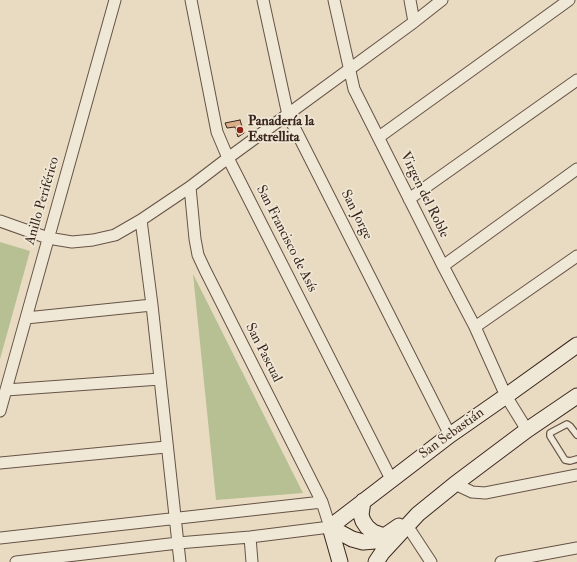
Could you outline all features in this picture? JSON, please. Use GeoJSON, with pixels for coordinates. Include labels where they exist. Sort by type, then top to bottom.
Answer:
{"type":"FeatureCollection","features":[{"type":"Feature","properties":{"kind":"main road","name":"San Sebastián"},"geometry":{"type":"LineString","coordinates":[[330,527],[450,435],[577,345]]}},
{"type":"Feature","properties":{"kind":"main road"},"geometry":{"type":"LineString","coordinates":[[330,527],[352,539],[363,542],[375,541],[418,514],[527,430],[577,396]]}},
{"type":"Feature","properties":{"kind":"main road"},"geometry":{"type":"LineString","coordinates":[[363,501],[362,515],[366,527],[373,532],[384,536]]}},
{"type":"Feature","properties":{"kind":"main road"},"geometry":{"type":"LineString","coordinates":[[376,562],[418,514]]}},
{"type":"Feature","properties":{"kind":"main road"},"geometry":{"type":"LineString","coordinates":[[329,562],[330,527]]}},
{"type":"Feature","properties":{"kind":"main road"},"geometry":{"type":"LineString","coordinates":[[330,527],[340,562]]}},
{"type":"Feature","properties":{"kind":"street","name":"Anillo Periférico"},"geometry":{"type":"LineString","coordinates":[[0,411],[115,0]]}},
{"type":"Feature","properties":{"kind":"street","name":"San Francisco de Asís"},"geometry":{"type":"LineString","coordinates":[[191,0],[217,132],[228,158],[391,479]]}},
{"type":"Feature","properties":{"kind":"street","name":"San Jorge"},"geometry":{"type":"LineString","coordinates":[[263,0],[288,115],[450,435]]}},
{"type":"Feature","properties":{"kind":"street","name":"Virgen del Roble"},"geometry":{"type":"LineString","coordinates":[[334,0],[348,70],[354,89],[475,327],[506,396],[527,430]]}},
{"type":"Feature","properties":{"kind":"street"},"geometry":{"type":"LineString","coordinates":[[410,0],[414,22]]}},
{"type":"Feature","properties":{"kind":"street"},"geometry":{"type":"LineString","coordinates":[[0,221],[48,238],[72,242],[93,240],[115,235],[141,220],[190,187],[442,0]]}},
{"type":"Feature","properties":{"kind":"street"},"geometry":{"type":"LineString","coordinates":[[378,137],[569,0]]}},
{"type":"Feature","properties":{"kind":"street"},"geometry":{"type":"LineString","coordinates":[[409,199],[577,80]]}},
{"type":"Feature","properties":{"kind":"street"},"geometry":{"type":"LineString","coordinates":[[443,266],[577,169]]}},
{"type":"Feature","properties":{"kind":"street","name":"San Pascual"},"geometry":{"type":"LineString","coordinates":[[190,187],[198,255],[322,502],[330,527]]}},
{"type":"Feature","properties":{"kind":"street"},"geometry":{"type":"LineString","coordinates":[[141,220],[152,305],[166,447],[180,562]]}},
{"type":"Feature","properties":{"kind":"street"},"geometry":{"type":"LineString","coordinates":[[475,327],[577,256]]}},
{"type":"Feature","properties":{"kind":"street"},"geometry":{"type":"LineString","coordinates":[[26,318],[152,305]]}},
{"type":"Feature","properties":{"kind":"street"},"geometry":{"type":"LineString","coordinates":[[6,390],[160,379]]}},
{"type":"Feature","properties":{"kind":"street"},"geometry":{"type":"LineString","coordinates":[[0,463],[166,447]]}},
{"type":"Feature","properties":{"kind":"street"},"geometry":{"type":"LineString","coordinates":[[455,484],[472,492],[485,493],[577,475]]}},
{"type":"Feature","properties":{"kind":"street"},"geometry":{"type":"LineString","coordinates":[[0,538],[322,502]]}},
{"type":"Feature","properties":{"kind":"street"},"geometry":{"type":"LineString","coordinates":[[16,562],[330,527]]}},
{"type":"Feature","properties":{"kind":"street"},"geometry":{"type":"LineString","coordinates":[[405,529],[431,562]]}},
{"type":"Feature","properties":{"kind":"street"},"geometry":{"type":"LineString","coordinates":[[250,537],[252,562]]}},
{"type":"Feature","properties":{"kind":"street"},"geometry":{"type":"LineString","coordinates":[[505,562],[577,548]]}},
{"type":"Feature","properties":{"kind":"lane"},"geometry":{"type":"LineString","coordinates":[[577,435],[567,424],[550,433],[550,436],[565,460],[570,461],[577,459]]}},
{"type":"Feature","properties":{"kind":"green space"},"geometry":{"type":"Polygon","coordinates":[[[0,242],[30,251],[0,359],[0,242]]]}},
{"type":"Feature","properties":{"kind":"green space"},"geometry":{"type":"Polygon","coordinates":[[[193,274],[303,493],[216,500],[193,274]]]}},
{"type":"Feature","properties":{"kind":"building","name":"Panadería la Estrellita"},"geometry":{"type":"Polygon","coordinates":[[[240,120],[244,133],[238,137],[235,127],[227,128],[225,123],[240,120]]]}},
{"type":"Feature","properties":{"kind":"place","name":"Panadería la Estrellita"},"geometry":{"type":"Point","coordinates":[240,130]}}]}
